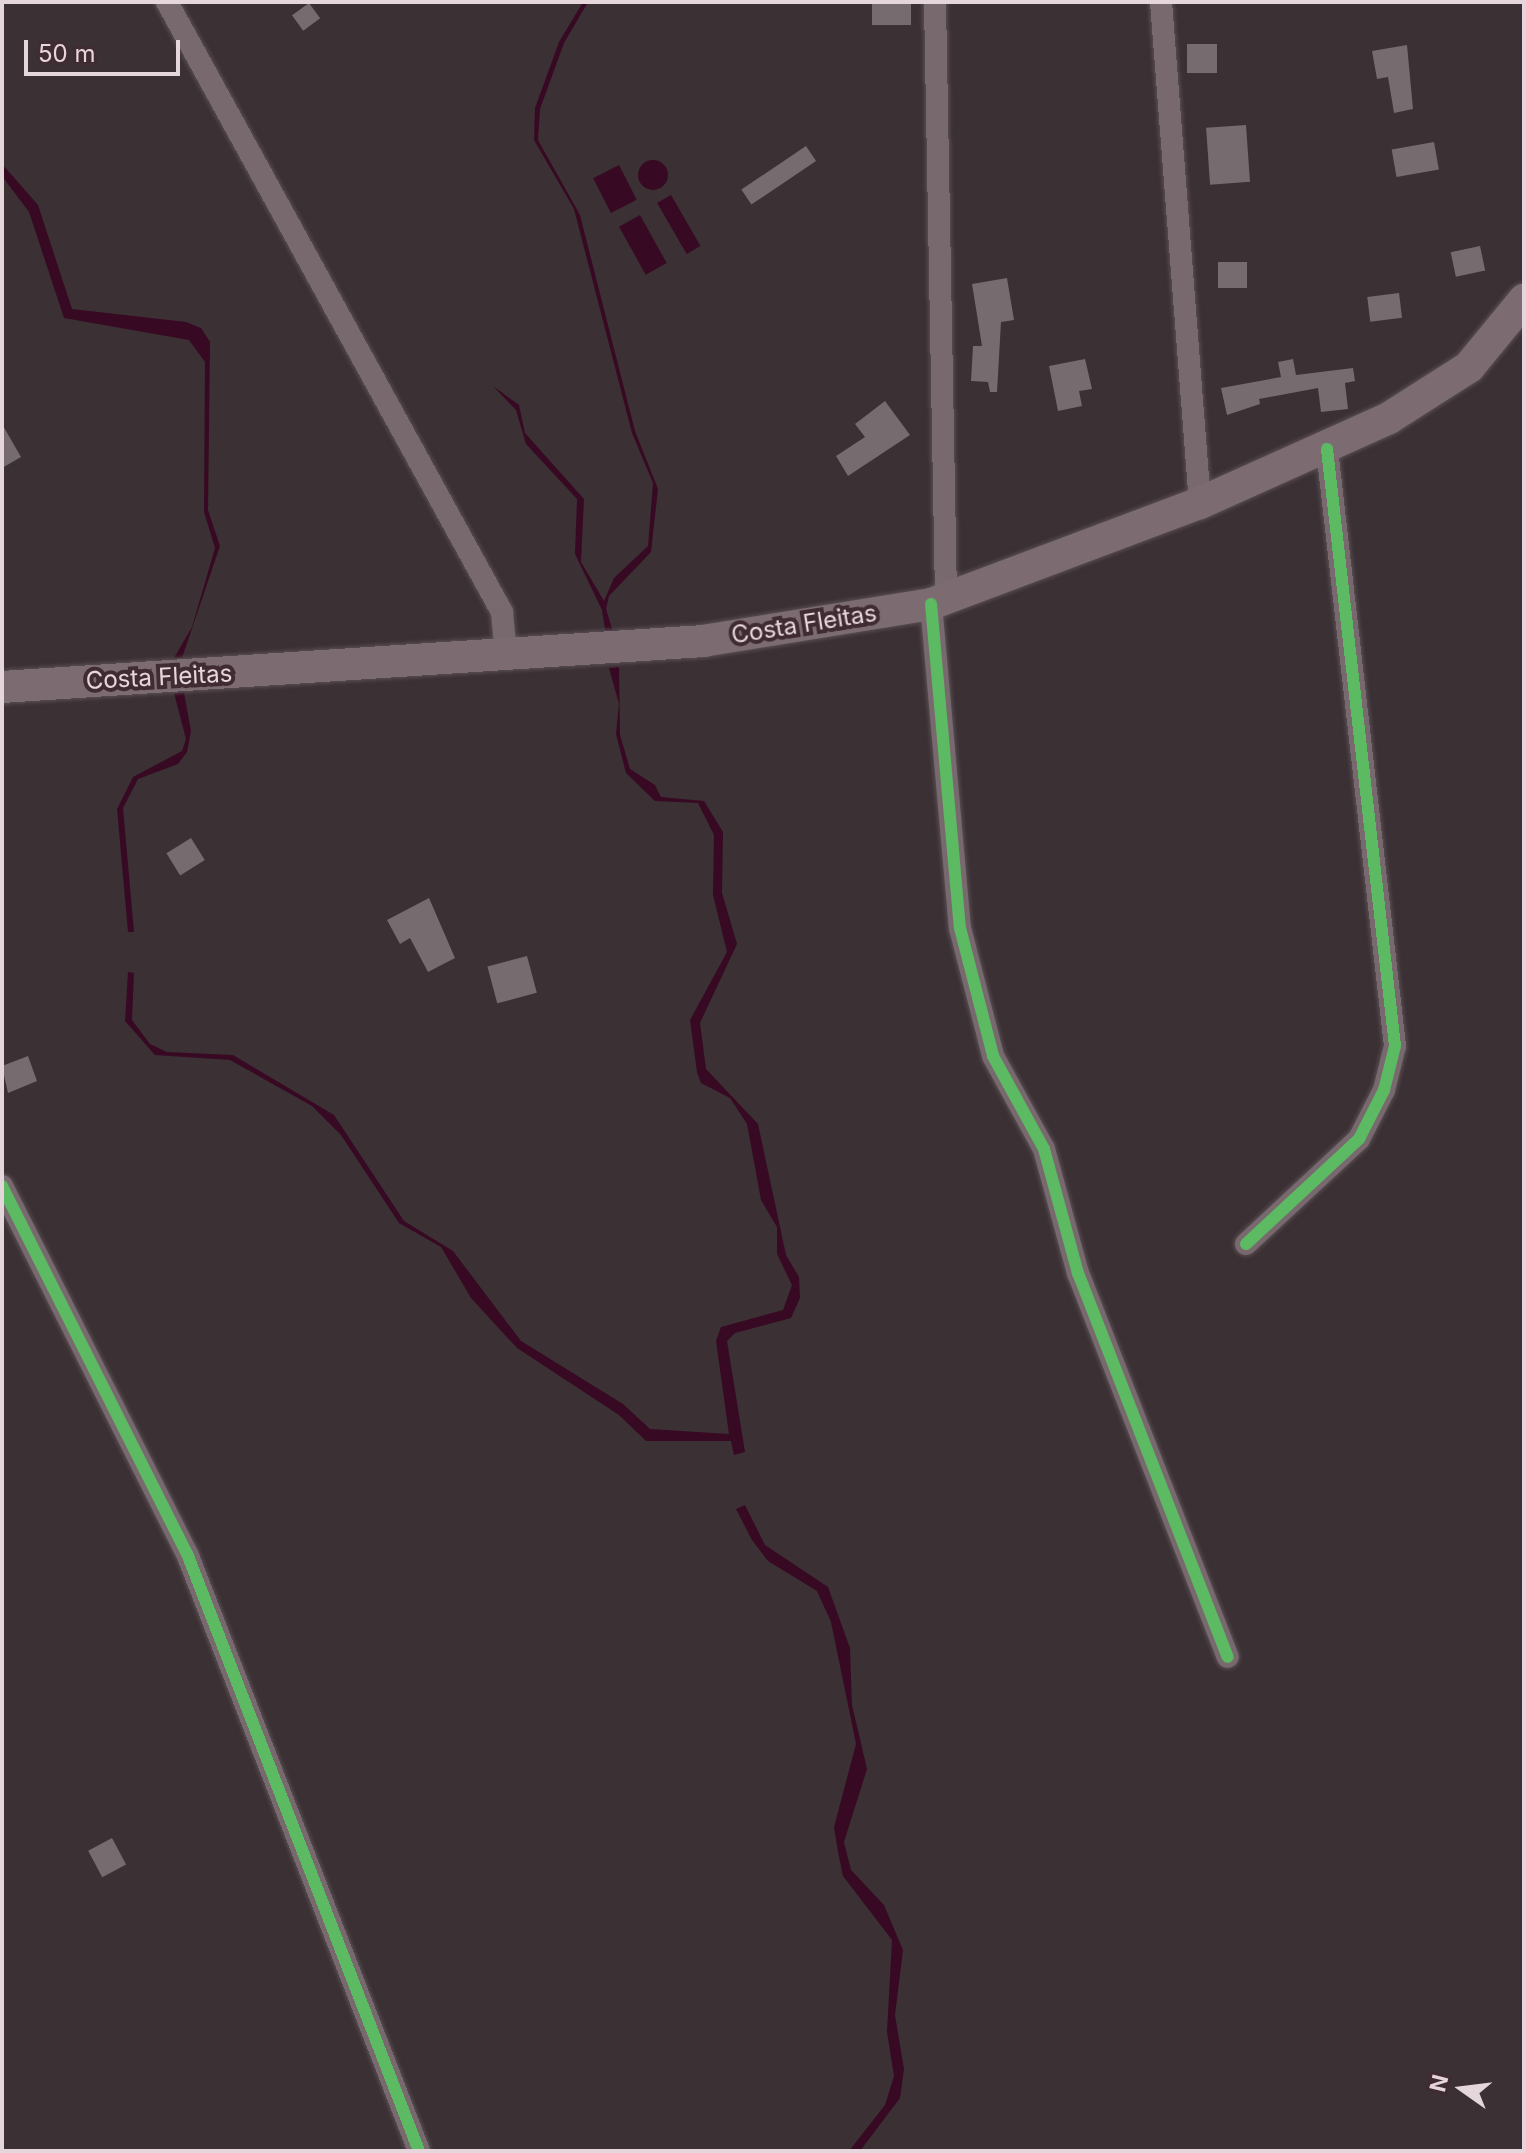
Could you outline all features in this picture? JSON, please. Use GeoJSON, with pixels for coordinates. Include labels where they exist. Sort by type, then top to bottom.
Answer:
{"type":"FeatureCollection","features":[{"type":"Feature","properties":{"kind":"main road","name":"Costa Fleitas"},"geometry":{"type":"LineString","coordinates":[[2,687],[506,657],[703,641],[938,601],[1200,503],[1327,449],[1447,385],[1524,300]]}},
{"type":"Feature","properties":{"kind":"street"},"geometry":{"type":"LineString","coordinates":[[167,2],[502,612],[506,657]]}},
{"type":"Feature","properties":{"kind":"street"},"geometry":{"type":"LineString","coordinates":[[935,2],[938,601],[960,928],[993,1056],[1044,1149],[1078,1273],[1228,1657]]}},
{"type":"Feature","properties":{"kind":"street"},"geometry":{"type":"LineString","coordinates":[[1161,2],[1200,503]]}},
{"type":"Feature","properties":{"kind":"street"},"geometry":{"type":"LineString","coordinates":[[1246,1244],[1359,1139],[1384,1090],[1395,1046],[1327,449]]}},
{"type":"Feature","properties":{"kind":"street"},"geometry":{"type":"LineString","coordinates":[[2,1186],[188,1556],[419,2151]]}},
{"type":"Feature","properties":{"kind":"shaded area"},"geometry":{"type":"Polygon","coordinates":[[[583,2],[588,2],[564,43],[540,109],[538,140],[580,215],[635,431],[658,489],[651,552],[609,596],[606,609],[614,635],[606,635],[602,610],[575,554],[577,499],[526,444],[516,410],[493,386],[519,405],[525,433],[584,499],[581,562],[604,601],[614,578],[648,546],[653,483],[632,433],[574,209],[534,140],[535,108],[559,42],[583,2]]]}},
{"type":"Feature","properties":{"kind":"shaded area"},"geometry":{"type":"Polygon","coordinates":[[[653,160],[664,164],[668,175],[664,186],[653,190],[642,186],[638,175],[642,164],[653,160]]]}},
{"type":"Feature","properties":{"kind":"shaded area"},"geometry":{"type":"Polygon","coordinates":[[[2,164],[38,205],[72,309],[186,322],[201,328],[210,342],[208,510],[220,546],[182,658],[174,658],[192,627],[215,548],[204,512],[205,362],[189,340],[64,318],[29,212],[2,176],[2,164]]]}},
{"type":"Feature","properties":{"kind":"shaded area"},"geometry":{"type":"Polygon","coordinates":[[[619,165],[637,200],[611,213],[593,178],[619,165]]]}},
{"type":"Feature","properties":{"kind":"shaded area"},"geometry":{"type":"Polygon","coordinates":[[[671,195],[700,246],[687,254],[657,203],[671,195]]]}},
{"type":"Feature","properties":{"kind":"shaded area"},"geometry":{"type":"Polygon","coordinates":[[[640,215],[667,263],[646,275],[619,227],[640,215]]]}},
{"type":"Feature","properties":{"kind":"shaded area"},"geometry":{"type":"Polygon","coordinates":[[[619,667],[620,735],[630,769],[655,785],[661,797],[704,801],[723,832],[722,893],[737,944],[700,1023],[706,1069],[758,1124],[786,1255],[799,1277],[800,1298],[791,1318],[735,1333],[727,1341],[745,1452],[734,1455],[731,1441],[646,1441],[619,1415],[517,1348],[471,1298],[441,1247],[399,1223],[341,1135],[312,1106],[230,1060],[155,1055],[125,1021],[128,972],[134,973],[132,1020],[150,1044],[167,1052],[233,1055],[334,1115],[404,1221],[453,1251],[521,1341],[623,1404],[650,1429],[729,1434],[716,1341],[721,1327],[783,1310],[792,1285],[777,1254],[777,1227],[761,1200],[747,1124],[730,1098],[701,1083],[697,1072],[690,1020],[727,952],[713,895],[714,835],[698,803],[655,801],[626,773],[616,734],[619,704],[609,668],[619,667]]]}},
{"type":"Feature","properties":{"kind":"shaded area"},"geometry":{"type":"Polygon","coordinates":[[[174,693],[184,693],[191,731],[187,752],[178,764],[138,779],[123,808],[134,932],[128,932],[117,809],[133,777],[182,751],[186,739],[174,693]]]}},
{"type":"Feature","properties":{"kind":"shaded area"},"geometry":{"type":"Polygon","coordinates":[[[745,1505],[765,1545],[828,1587],[850,1648],[852,1705],[867,1769],[844,1842],[851,1870],[884,1905],[903,1950],[895,2015],[904,2069],[900,2098],[860,2151],[849,2151],[885,2105],[894,2076],[887,2032],[892,1940],[843,1876],[838,1852],[834,1827],[856,1744],[831,1622],[817,1591],[768,1561],[752,1540],[736,1509],[745,1505]]]}},
{"type":"Feature","properties":{"kind":"building"},"geometry":{"type":"Polygon","coordinates":[[[872,2],[911,2],[911,25],[872,25],[872,2]]]}},
{"type":"Feature","properties":{"kind":"building"},"geometry":{"type":"Polygon","coordinates":[[[309,3],[320,18],[303,31],[292,15],[309,3]]]}},
{"type":"Feature","properties":{"kind":"building"},"geometry":{"type":"Polygon","coordinates":[[[1187,44],[1217,44],[1217,73],[1187,73],[1187,44]]]}},
{"type":"Feature","properties":{"kind":"building"},"geometry":{"type":"Polygon","coordinates":[[[1407,45],[1413,109],[1394,113],[1388,77],[1377,79],[1372,51],[1407,45]]]}},
{"type":"Feature","properties":{"kind":"building"},"geometry":{"type":"Polygon","coordinates":[[[1246,125],[1250,182],[1210,185],[1206,128],[1246,125]]]}},
{"type":"Feature","properties":{"kind":"building"},"geometry":{"type":"Polygon","coordinates":[[[1434,142],[1439,170],[1397,177],[1392,149],[1434,142]]]}},
{"type":"Feature","properties":{"kind":"building"},"geometry":{"type":"Polygon","coordinates":[[[806,146],[816,161],[751,205],[741,190],[806,146]]]}},
{"type":"Feature","properties":{"kind":"building"},"geometry":{"type":"Polygon","coordinates":[[[1480,246],[1485,270],[1456,277],[1451,252],[1480,246]]]}},
{"type":"Feature","properties":{"kind":"building"},"geometry":{"type":"Polygon","coordinates":[[[1218,262],[1247,262],[1247,288],[1218,288],[1218,262]]]}},
{"type":"Feature","properties":{"kind":"building"},"geometry":{"type":"Polygon","coordinates":[[[1007,278],[1014,320],[1001,322],[997,392],[990,392],[988,382],[971,381],[973,346],[982,346],[972,284],[1007,278]]]}},
{"type":"Feature","properties":{"kind":"building"},"geometry":{"type":"Polygon","coordinates":[[[1399,293],[1402,318],[1370,322],[1367,297],[1399,293]]]}},
{"type":"Feature","properties":{"kind":"building"},"geometry":{"type":"Polygon","coordinates":[[[1085,359],[1092,389],[1079,391],[1082,406],[1058,411],[1049,366],[1085,359]]]}},
{"type":"Feature","properties":{"kind":"building"},"geometry":{"type":"Polygon","coordinates":[[[1293,359],[1296,375],[1353,368],[1355,381],[1345,383],[1348,409],[1321,412],[1318,388],[1259,399],[1260,404],[1227,415],[1221,388],[1281,377],[1278,362],[1293,359]]]}},
{"type":"Feature","properties":{"kind":"building"},"geometry":{"type":"Polygon","coordinates":[[[885,401],[910,435],[848,476],[836,456],[865,437],[855,424],[885,401]]]}},
{"type":"Feature","properties":{"kind":"building"},"geometry":{"type":"Polygon","coordinates":[[[2,424],[21,457],[2,468],[2,424]]]}},
{"type":"Feature","properties":{"kind":"building"},"geometry":{"type":"Polygon","coordinates":[[[191,838],[205,860],[180,875],[166,853],[191,838]]]}},
{"type":"Feature","properties":{"kind":"building"},"geometry":{"type":"Polygon","coordinates":[[[429,898],[455,958],[428,972],[410,938],[400,944],[387,920],[429,898]]]}},
{"type":"Feature","properties":{"kind":"building"},"geometry":{"type":"Polygon","coordinates":[[[527,956],[537,993],[497,1003],[487,967],[527,956]]]}},
{"type":"Feature","properties":{"kind":"building"},"geometry":{"type":"Polygon","coordinates":[[[28,1056],[37,1081],[8,1093],[2,1066],[28,1056]]]}},
{"type":"Feature","properties":{"kind":"building"},"geometry":{"type":"Polygon","coordinates":[[[112,1838],[126,1864],[102,1877],[88,1851],[112,1838]]]}},
{"type":"Feature","properties":{"kind":"cycle path"},"geometry":{"type":"LineString","coordinates":[[1246,1244],[1359,1139],[1384,1090],[1395,1046],[1327,449]]}},
{"type":"Feature","properties":{"kind":"cycle path"},"geometry":{"type":"LineString","coordinates":[[931,604],[960,928],[993,1056],[1044,1149],[1078,1273],[1228,1657]]}},
{"type":"Feature","properties":{"kind":"cycle path"},"geometry":{"type":"LineString","coordinates":[[2,1186],[188,1556],[419,2151]]}}]}
